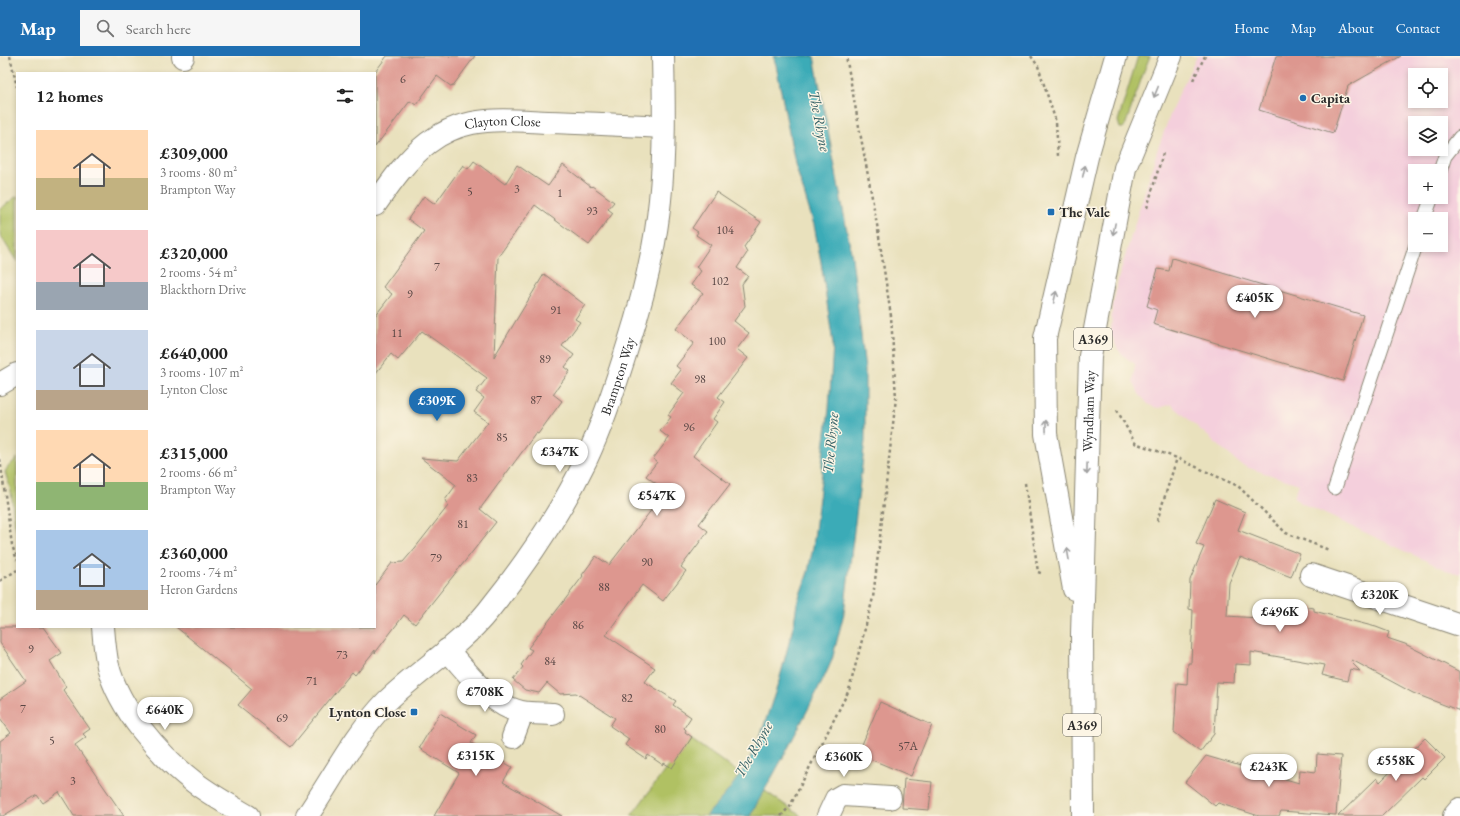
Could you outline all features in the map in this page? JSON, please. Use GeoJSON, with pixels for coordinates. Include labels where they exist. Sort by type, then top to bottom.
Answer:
{"type":"FeatureCollection","features":[{"type":"Feature","properties":{"kind":"street","name":"Brampton Way"},"geometry":{"type":"LineString","coordinates":[[307,816],[370,721],[397,692],[470,631],[487,612],[533,550],[573,486],[586,459],[601,424],[616,382],[647,282],[660,202],[663,166],[662,56]]}},
{"type":"Feature","properties":{"kind":"street","name":"Wyndham Way"},"geometry":{"type":"LineString","coordinates":[[1082,634],[1046,434],[1045,338],[1087,157],[1116,56]]}},
{"type":"Feature","properties":{"kind":"street","name":"Wyndham Way"},"geometry":{"type":"LineString","coordinates":[[1082,816],[1082,634],[1090,356],[1125,168],[1171,56]]}},
{"type":"Feature","properties":{"kind":"street","name":"Clayton Close"},"geometry":{"type":"LineString","coordinates":[[376,204],[404,165],[417,152],[442,134],[457,127],[471,123],[485,120],[516,120],[663,127]]}},
{"type":"Feature","properties":{"kind":"street"},"geometry":{"type":"LineString","coordinates":[[0,384],[16,375]]}},
{"type":"Feature","properties":{"kind":"street"},"geometry":{"type":"LineString","coordinates":[[1311,575],[1460,625]]}},
{"type":"Feature","properties":{"kind":"street"},"geometry":{"type":"LineString","coordinates":[[103,628],[104,645],[118,692],[143,731],[184,774],[219,799],[248,816]]}},
{"type":"Feature","properties":{"kind":"street"},"geometry":{"type":"LineString","coordinates":[[448,650],[496,700],[512,709],[522,712],[553,714]]}},
{"type":"Feature","properties":{"kind":"street"},"geometry":{"type":"LineString","coordinates":[[513,737],[522,712]]}},
{"type":"Feature","properties":{"kind":"street"},"geometry":{"type":"LineString","coordinates":[[828,816],[836,799],[843,795],[890,798]]}},
{"type":"Feature","properties":{"kind":"street"},"geometry":{"type":"LineString","coordinates":[[1454,816],[1460,810]]}},
{"type":"Feature","properties":{"kind":"lane"},"geometry":{"type":"LineString","coordinates":[[1442,164],[1445,156],[1460,137]]}},
{"type":"Feature","properties":{"kind":"lane"},"geometry":{"type":"LineString","coordinates":[[1335,488],[1414,252]]}},
{"type":"Feature","properties":{"kind":"path"},"geometry":{"type":"LineString","coordinates":[[10,56],[16,83]]}},
{"type":"Feature","properties":{"kind":"path"},"geometry":{"type":"LineString","coordinates":[[781,816],[790,806],[851,683],[873,598],[896,398],[890,316],[878,230],[846,56]]}},
{"type":"Feature","properties":{"kind":"path"},"geometry":{"type":"LineString","coordinates":[[1031,56],[1038,66],[1056,122],[1058,160]]}},
{"type":"Feature","properties":{"kind":"path"},"geometry":{"type":"LineString","coordinates":[[1191,83],[1205,56]]}},
{"type":"Feature","properties":{"kind":"path"},"geometry":{"type":"LineString","coordinates":[[1146,215],[1164,148]]}},
{"type":"Feature","properties":{"kind":"path"},"geometry":{"type":"LineString","coordinates":[[1157,521],[1177,458],[1238,486],[1286,533],[1329,550]]}},
{"type":"Feature","properties":{"kind":"path"},"geometry":{"type":"LineString","coordinates":[[0,459],[12,545],[16,557]]}},
{"type":"Feature","properties":{"kind":"path"},"geometry":{"type":"LineString","coordinates":[[0,581],[16,571]]}},
{"type":"Feature","properties":{"kind":"shaded area"},"geometry":{"type":"Polygon","coordinates":[[[1197,56],[1460,56],[1460,574],[1446,570],[1299,502],[1294,497],[1299,484],[1240,464],[1171,404],[1160,408],[1153,407],[1148,404],[1139,394],[1133,381],[1135,364],[1122,355],[1111,334],[1112,310],[1119,276],[1157,151],[1174,104],[1197,56]]]}},
{"type":"Feature","properties":{"kind":"green space"},"geometry":{"type":"Polygon","coordinates":[[[1138,56],[1150,56],[1125,126],[1120,128],[1118,121],[1138,56]]]}},
{"type":"Feature","properties":{"kind":"green space"},"geometry":{"type":"Polygon","coordinates":[[[16,197],[16,260],[0,235],[0,209],[16,197]]]}},
{"type":"Feature","properties":{"kind":"green space"},"geometry":{"type":"Polygon","coordinates":[[[16,459],[16,528],[11,491],[5,472],[16,459]]]}},
{"type":"Feature","properties":{"kind":"green space"},"geometry":{"type":"Polygon","coordinates":[[[689,738],[801,816],[631,816],[689,738]]]}},
{"type":"Feature","properties":{"kind":"water","name":"The Rhyne"},"geometry":{"type":"Polygon","coordinates":[[[773,56],[814,56],[852,257],[865,369],[865,441],[844,613],[832,660],[785,754],[750,816],[706,816],[729,790],[747,764],[759,740],[779,681],[794,623],[797,603],[808,572],[813,547],[829,409],[833,344],[821,262],[814,225],[795,164],[773,56]]]}},
{"type":"Feature","properties":{"kind":"building"},"geometry":{"type":"Polygon","coordinates":[[[387,56],[475,56],[452,87],[437,76],[416,105],[410,101],[376,146],[375,72],[387,56]]]}},
{"type":"Feature","properties":{"kind":"building","name":"Capita"},"geometry":{"type":"Polygon","coordinates":[[[1276,56],[1401,56],[1348,86],[1333,133],[1259,110],[1276,56]]]}},
{"type":"Feature","properties":{"kind":"building"},"geometry":{"type":"Polygon","coordinates":[[[474,161],[505,184],[517,165],[548,186],[563,165],[591,187],[592,186],[614,202],[608,209],[613,213],[589,245],[535,205],[498,257],[494,357],[544,274],[585,305],[575,319],[580,322],[562,346],[574,355],[565,367],[570,371],[553,394],[562,401],[538,434],[536,433],[480,509],[496,522],[415,624],[404,615],[375,653],[375,650],[355,675],[352,672],[291,747],[238,705],[252,689],[177,628],[376,628],[376,584],[392,563],[403,562],[415,548],[448,506],[445,500],[456,485],[421,458],[458,461],[488,422],[474,412],[484,398],[476,392],[487,378],[422,331],[398,360],[391,354],[376,373],[376,315],[392,294],[383,287],[424,231],[408,219],[424,196],[435,204],[463,165],[468,169],[474,161]]]}},
{"type":"Feature","properties":{"kind":"building"},"geometry":{"type":"Polygon","coordinates":[[[716,192],[761,222],[744,247],[747,253],[737,268],[748,276],[742,284],[745,306],[734,321],[749,333],[737,349],[748,358],[718,397],[725,402],[713,419],[717,422],[693,456],[730,484],[699,524],[708,531],[681,567],[686,571],[663,601],[642,585],[606,635],[655,668],[645,682],[676,701],[673,705],[691,717],[684,728],[686,730],[685,732],[692,737],[672,768],[664,763],[663,765],[648,755],[646,759],[625,745],[629,739],[610,726],[615,718],[576,693],[560,694],[547,683],[539,693],[525,690],[513,680],[523,667],[521,665],[532,650],[528,648],[583,576],[582,575],[596,556],[609,565],[666,491],[646,476],[657,462],[653,459],[669,438],[660,431],[671,417],[668,415],[684,393],[671,383],[681,370],[676,366],[694,343],[676,329],[703,293],[691,285],[701,271],[696,267],[711,245],[696,235],[698,232],[692,228],[716,192]]]}},
{"type":"Feature","properties":{"kind":"building"},"geometry":{"type":"Polygon","coordinates":[[[1172,258],[1363,315],[1343,381],[1153,324],[1157,310],[1147,306],[1158,269],[1169,271],[1172,258]]]}},
{"type":"Feature","properties":{"kind":"building"},"geometry":{"type":"Polygon","coordinates":[[[1215,499],[1245,512],[1238,530],[1300,554],[1291,577],[1240,557],[1229,583],[1227,616],[1273,619],[1276,602],[1314,608],[1314,611],[1376,627],[1389,632],[1387,638],[1405,644],[1460,672],[1460,711],[1413,693],[1352,660],[1351,662],[1360,671],[1350,669],[1347,681],[1322,675],[1325,665],[1251,652],[1251,665],[1235,664],[1234,683],[1217,682],[1214,734],[1200,752],[1174,732],[1177,683],[1187,684],[1188,663],[1191,663],[1193,610],[1189,609],[1190,580],[1204,547],[1196,544],[1215,499]]]}},
{"type":"Feature","properties":{"kind":"building"},"geometry":{"type":"Polygon","coordinates":[[[0,627],[44,628],[62,653],[50,661],[66,687],[63,690],[90,729],[83,734],[86,737],[75,745],[124,816],[74,816],[59,792],[43,803],[37,795],[3,816],[0,816],[0,741],[11,733],[0,718],[0,699],[26,681],[0,643],[0,627]]]}},
{"type":"Feature","properties":{"kind":"building"},"geometry":{"type":"Polygon","coordinates":[[[880,702],[932,725],[911,776],[858,754],[880,702]]]}},
{"type":"Feature","properties":{"kind":"building"},"geometry":{"type":"Polygon","coordinates":[[[440,713],[476,735],[471,743],[512,767],[503,782],[562,816],[434,816],[459,773],[419,748],[440,713]]]}},
{"type":"Feature","properties":{"kind":"building"},"geometry":{"type":"Polygon","coordinates":[[[1425,738],[1445,758],[1424,779],[1422,777],[1382,816],[1338,816],[1377,778],[1380,782],[1425,738]]]}},
{"type":"Feature","properties":{"kind":"building"},"geometry":{"type":"Polygon","coordinates":[[[1317,754],[1341,756],[1336,815],[1281,811],[1279,816],[1259,816],[1218,803],[1215,806],[1185,782],[1206,756],[1299,783],[1300,770],[1316,772],[1317,754]]]}},
{"type":"Feature","properties":{"kind":"building"},"geometry":{"type":"Polygon","coordinates":[[[904,779],[932,782],[929,810],[902,808],[904,779]]]}},
{"type":"Feature","properties":{"kind":"place","name":"Capita"},"geometry":{"type":"Point","coordinates":[1303,98]}},
{"type":"Feature","properties":{"kind":"place","name":"The Vale"},"geometry":{"type":"Point","coordinates":[1051,212]}},
{"type":"Feature","properties":{"kind":"place","name":"Lynton Close"},"geometry":{"type":"Point","coordinates":[414,712]}}]}
